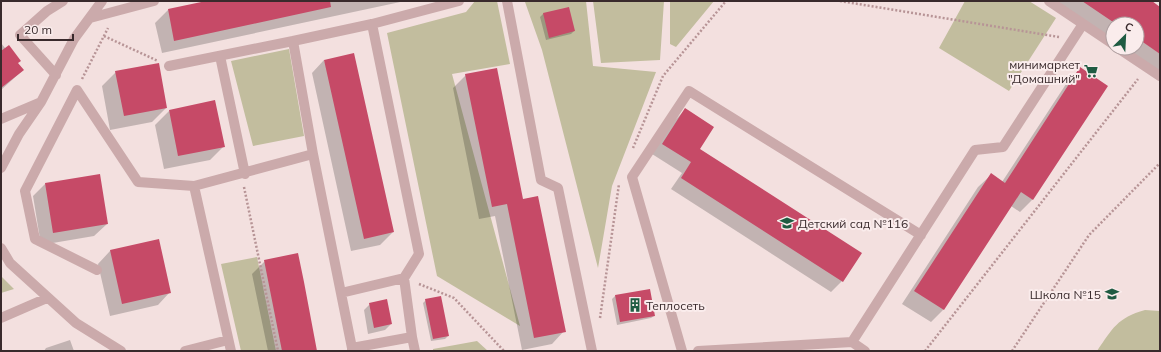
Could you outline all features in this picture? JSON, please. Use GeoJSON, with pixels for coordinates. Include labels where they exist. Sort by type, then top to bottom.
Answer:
{"type":"FeatureCollection","features":[{"type":"Feature","properties":{"kind":"lane"},"geometry":{"type":"LineString","coordinates":[[56,75],[20,35],[47,11],[63,1]]}},
{"type":"Feature","properties":{"kind":"lane"},"geometry":{"type":"LineString","coordinates":[[1,168],[19,134],[41,102],[74,39],[102,1]]}},
{"type":"Feature","properties":{"kind":"lane"},"geometry":{"type":"LineString","coordinates":[[90,18],[154,1]]}},
{"type":"Feature","properties":{"kind":"lane"},"geometry":{"type":"LineString","coordinates":[[169,66],[372,24],[459,1]]}},
{"type":"Feature","properties":{"kind":"lane"},"geometry":{"type":"LineString","coordinates":[[507,1],[541,180],[558,188],[592,351]]}},
{"type":"Feature","properties":{"kind":"lane"},"geometry":{"type":"LineString","coordinates":[[1049,1],[1105,39]]}},
{"type":"Feature","properties":{"kind":"lane"},"geometry":{"type":"LineString","coordinates":[[372,24],[420,254],[404,278],[415,351]]}},
{"type":"Feature","properties":{"kind":"lane"},"geometry":{"type":"LineString","coordinates":[[852,342],[975,150],[1003,147],[1083,24]]}},
{"type":"Feature","properties":{"kind":"lane"},"geometry":{"type":"LineString","coordinates":[[293,41],[313,154],[352,350],[412,337]]}},
{"type":"Feature","properties":{"kind":"lane"},"geometry":{"type":"LineString","coordinates":[[220,56],[243,174]]}},
{"type":"Feature","properties":{"kind":"lane"},"geometry":{"type":"LineString","coordinates":[[1130,56],[1160,76]]}},
{"type":"Feature","properties":{"kind":"lane"},"geometry":{"type":"LineString","coordinates":[[97,270],[35,239],[26,191],[77,90],[138,182],[194,186],[313,154]]}},
{"type":"Feature","properties":{"kind":"lane"},"geometry":{"type":"LineString","coordinates":[[682,351],[632,177],[689,91],[921,235]]}},
{"type":"Feature","properties":{"kind":"lane"},"geometry":{"type":"LineString","coordinates":[[1,119],[41,102]]}},
{"type":"Feature","properties":{"kind":"lane"},"geometry":{"type":"LineString","coordinates":[[194,186],[231,351]]}},
{"type":"Feature","properties":{"kind":"lane"},"geometry":{"type":"LineString","coordinates":[[1,248],[10,264],[76,323],[122,351]]}},
{"type":"Feature","properties":{"kind":"lane"},"geometry":{"type":"LineString","coordinates":[[341,293],[404,278]]}},
{"type":"Feature","properties":{"kind":"lane"},"geometry":{"type":"LineString","coordinates":[[1,318],[47,298]]}},
{"type":"Feature","properties":{"kind":"lane"},"geometry":{"type":"LineString","coordinates":[[185,351],[228,340]]}},
{"type":"Feature","properties":{"kind":"lane"},"geometry":{"type":"LineString","coordinates":[[698,351],[852,342],[865,351]]}},
{"type":"Feature","properties":{"kind":"path"},"geometry":{"type":"LineString","coordinates":[[840,1],[1074,39]]}},
{"type":"Feature","properties":{"kind":"path"},"geometry":{"type":"LineString","coordinates":[[77,90],[117,11]]}},
{"type":"Feature","properties":{"kind":"path"},"geometry":{"type":"LineString","coordinates":[[104,36],[169,66]]}},
{"type":"Feature","properties":{"kind":"path"},"geometry":{"type":"LineString","coordinates":[[924,351],[1147,67]]}},
{"type":"Feature","properties":{"kind":"path"},"geometry":{"type":"LineString","coordinates":[[1012,351],[1089,235],[1160,163]]}},
{"type":"Feature","properties":{"kind":"path"},"geometry":{"type":"LineString","coordinates":[[243,174],[278,351]]}},
{"type":"Feature","properties":{"kind":"path"},"geometry":{"type":"LineString","coordinates":[[404,278],[454,298],[504,351]]}},
{"type":"Feature","properties":{"kind":"shaded area"},"geometry":{"type":"Polygon","coordinates":[[[475,1],[497,1],[510,64],[452,74],[520,326],[437,276],[387,33],[466,12],[475,1]]]}},
{"type":"Feature","properties":{"kind":"shaded area"},"geometry":{"type":"Polygon","coordinates":[[[586,1],[593,66],[656,72],[612,186],[598,268],[542,50],[525,2],[586,1]]]}},
{"type":"Feature","properties":{"kind":"shaded area"},"geometry":{"type":"Polygon","coordinates":[[[593,1],[664,1],[660,60],[601,63],[593,1]]]}},
{"type":"Feature","properties":{"kind":"shaded area"},"geometry":{"type":"Polygon","coordinates":[[[670,1],[714,1],[676,47],[670,44],[670,1]]]}},
{"type":"Feature","properties":{"kind":"shaded area"},"geometry":{"type":"Polygon","coordinates":[[[965,1],[1029,1],[1056,18],[1009,91],[939,48],[965,1]]]}},
{"type":"Feature","properties":{"kind":"shaded area"},"geometry":{"type":"Polygon","coordinates":[[[289,49],[304,136],[253,146],[231,61],[289,49]]]}},
{"type":"Feature","properties":{"kind":"shaded area"},"geometry":{"type":"Polygon","coordinates":[[[257,257],[276,351],[241,351],[221,264],[257,257]]]}},
{"type":"Feature","properties":{"kind":"shaded area"},"geometry":{"type":"Polygon","coordinates":[[[1,276],[14,289],[1,293],[1,276]]]}},
{"type":"Feature","properties":{"kind":"shaded area"},"geometry":{"type":"Polygon","coordinates":[[[1145,310],[1160,311],[1160,351],[1097,351],[1116,325],[1122,320],[1145,310]]]}},
{"type":"Feature","properties":{"kind":"shaded area"},"geometry":{"type":"Polygon","coordinates":[[[477,341],[488,351],[433,351],[433,349],[477,341]]]}},
{"type":"Feature","properties":{"kind":"building"},"geometry":{"type":"Polygon","coordinates":[[[206,1],[330,1],[331,7],[174,41],[168,9],[206,1]]]}},
{"type":"Feature","properties":{"kind":"building"},"geometry":{"type":"Polygon","coordinates":[[[1082,1],[1152,1],[1160,7],[1160,54],[1145,44],[1145,16],[1105,17],[1082,1]]]}},
{"type":"Feature","properties":{"kind":"building"},"geometry":{"type":"Polygon","coordinates":[[[569,7],[575,31],[549,38],[543,13],[569,7]]]}},
{"type":"Feature","properties":{"kind":"building"},"geometry":{"type":"Polygon","coordinates":[[[9,45],[21,61],[18,63],[24,70],[1,88],[1,51],[9,45]]]}},
{"type":"Feature","properties":{"kind":"building"},"geometry":{"type":"Polygon","coordinates":[[[354,53],[394,232],[364,239],[324,60],[354,53]]]}},
{"type":"Feature","properties":{"kind":"building"},"geometry":{"type":"Polygon","coordinates":[[[159,63],[167,108],[124,116],[115,71],[159,63]]]}},
{"type":"Feature","properties":{"kind":"building"},"geometry":{"type":"Polygon","coordinates":[[[1080,67],[1108,86],[1033,200],[1021,192],[944,310],[914,291],[991,173],[1005,183],[1080,67]]]}},
{"type":"Feature","properties":{"kind":"building"},"geometry":{"type":"Polygon","coordinates":[[[497,68],[523,199],[538,196],[566,332],[534,338],[507,204],[492,207],[465,74],[497,68]]]}},
{"type":"Feature","properties":{"kind":"building"},"geometry":{"type":"Polygon","coordinates":[[[215,100],[225,147],[178,156],[169,110],[215,100]]]}},
{"type":"Feature","properties":{"kind":"building"},"geometry":{"type":"Polygon","coordinates":[[[685,108],[714,127],[700,149],[862,253],[843,282],[681,178],[691,162],[662,144],[685,108]]]}},
{"type":"Feature","properties":{"kind":"building"},"geometry":{"type":"Polygon","coordinates":[[[100,174],[108,224],[53,233],[45,183],[100,174]]]}},
{"type":"Feature","properties":{"kind":"building"},"geometry":{"type":"Polygon","coordinates":[[[159,239],[171,293],[122,304],[110,250],[159,239]]]}},
{"type":"Feature","properties":{"kind":"building"},"geometry":{"type":"Polygon","coordinates":[[[298,253],[317,351],[282,351],[264,260],[298,253]]]}},
{"type":"Feature","properties":{"kind":"building","name":"Теплосеть"},"geometry":{"type":"Polygon","coordinates":[[[650,289],[655,316],[620,322],[615,295],[650,289]]]}},
{"type":"Feature","properties":{"kind":"building"},"geometry":{"type":"Polygon","coordinates":[[[441,296],[449,336],[433,339],[425,299],[441,296]]]}},
{"type":"Feature","properties":{"kind":"building"},"geometry":{"type":"Polygon","coordinates":[[[387,299],[392,324],[374,328],[369,303],[387,299]]]}},
{"type":"Feature","properties":{"kind":"place","name":"минимаркет \"Домашний\""},"geometry":{"type":"Point","coordinates":[1091,71]}},
{"type":"Feature","properties":{"kind":"place","name":"Детский сад №116"},"geometry":{"type":"Point","coordinates":[787,223]}},
{"type":"Feature","properties":{"kind":"place","name":"Школа №15"},"geometry":{"type":"Point","coordinates":[1112,294]}},
{"type":"Feature","properties":{"kind":"place","name":"Теплосеть"},"geometry":{"type":"Point","coordinates":[635,305]}}]}
